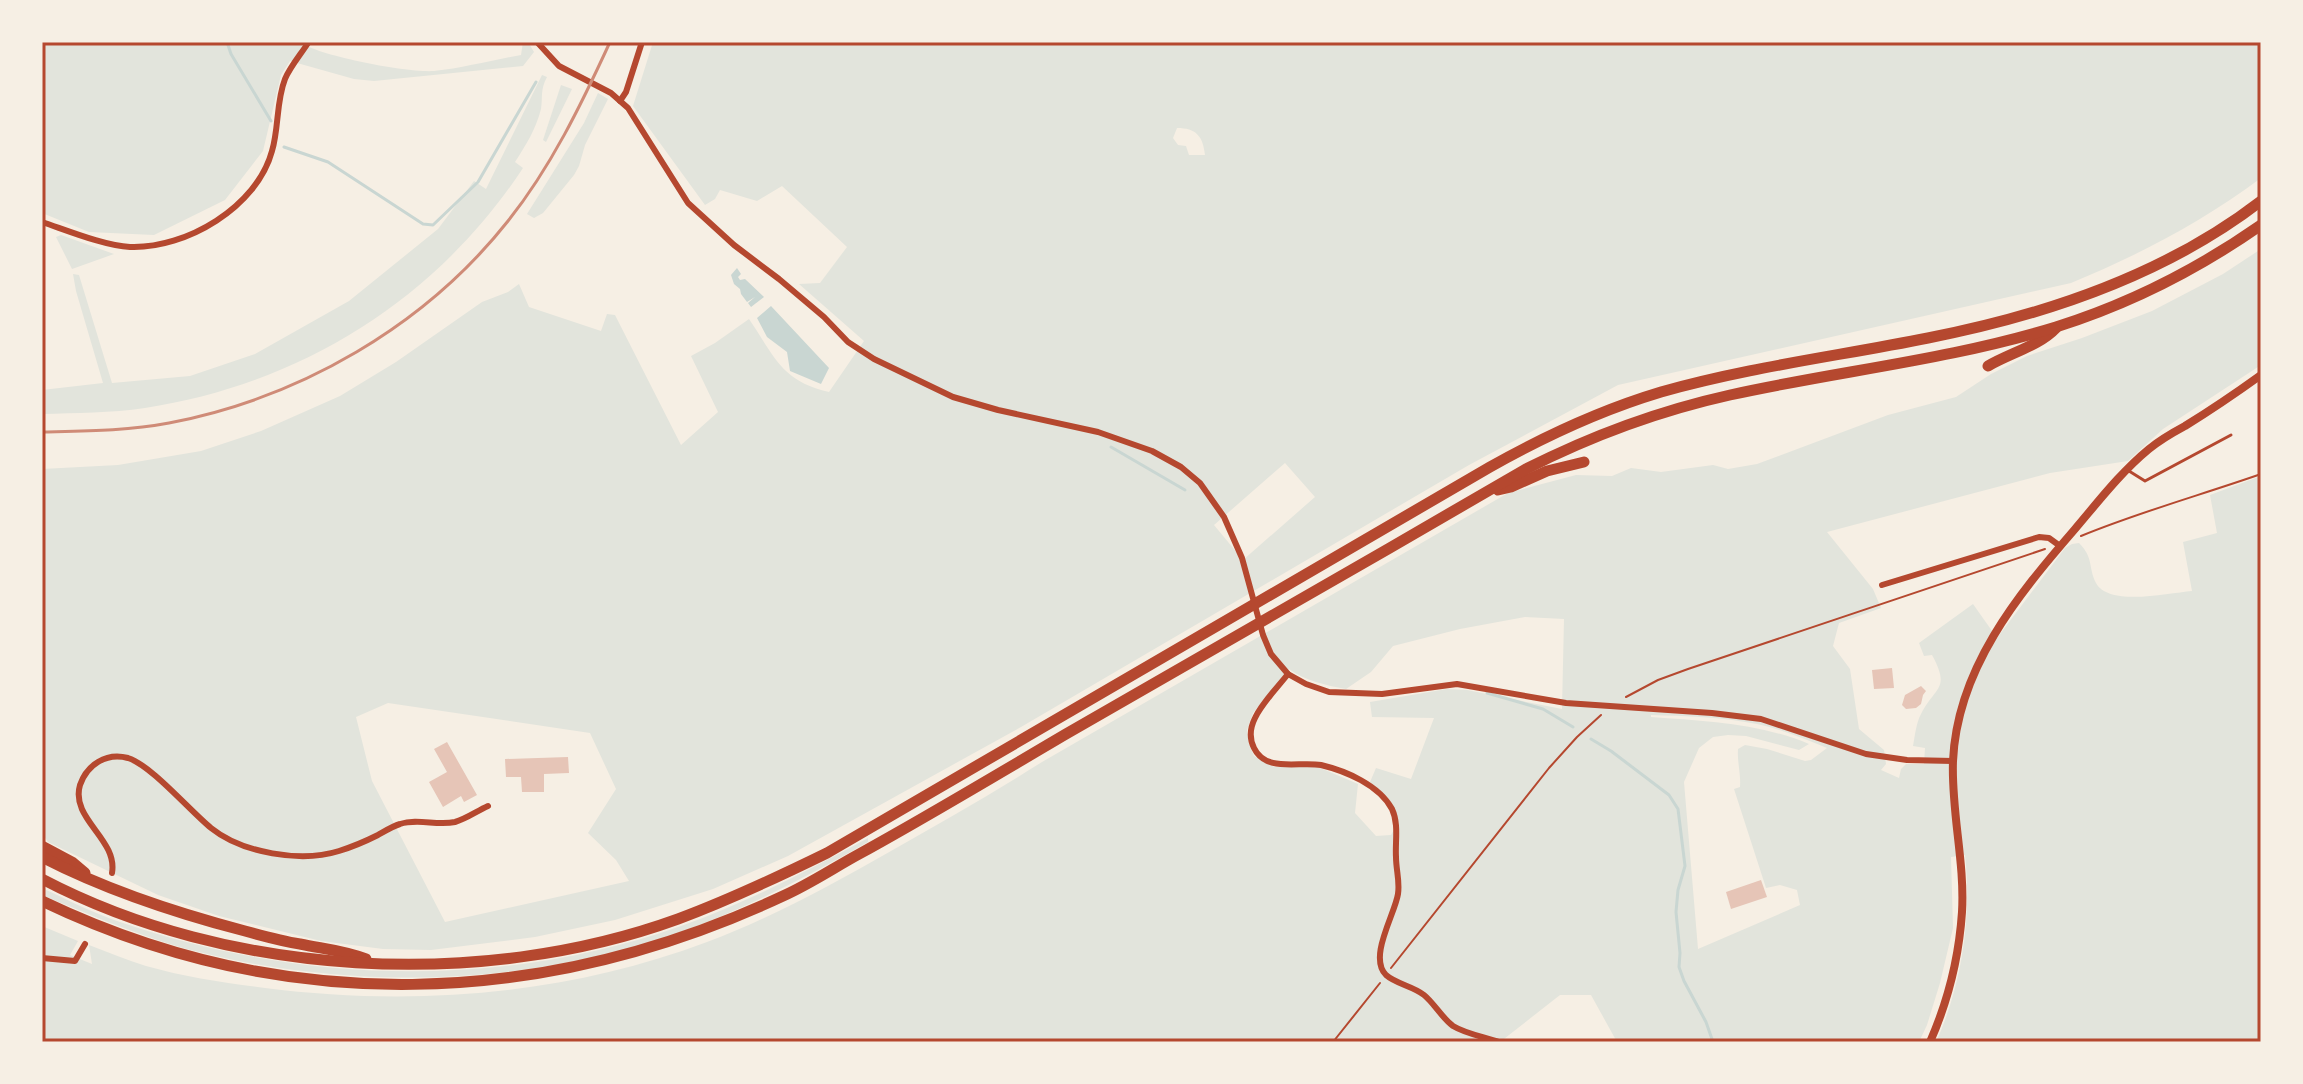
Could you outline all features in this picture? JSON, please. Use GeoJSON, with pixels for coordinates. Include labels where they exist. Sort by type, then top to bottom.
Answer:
{"type":"FeatureCollection","features":[{"type":"Feature","properties":{"kind":"highway"},"geometry":{"type":"LineString","coordinates":[[42,879],[133,919],[207,941],[296,958],[377,964],[447,964],[538,954],[608,939],[676,919],[827,853],[1438,497],[1539,440],[1589,417],[1640,399],[1718,378],[2032,314],[2138,273],[2208,237],[2261,201]]}},
{"type":"Feature","properties":{"kind":"highway"},"geometry":{"type":"LineString","coordinates":[[42,901],[140,942],[222,965],[290,977],[371,984],[434,984],[531,975],[618,958],[698,933],[786,895],[906,829],[1448,513],[1574,445],[1653,416],[1732,395],[1974,349],[2057,326],[2106,309],[2177,276],[2213,257],[2261,225]]}},
{"type":"Feature","properties":{"kind":"highway"},"geometry":{"type":"LineString","coordinates":[[1988,366],[2045,339],[2057,326]]}},
{"type":"Feature","properties":{"kind":"highway"},"geometry":{"type":"LineString","coordinates":[[1489,490],[1511,487],[1547,471],[1584,462]]}},
{"type":"Feature","properties":{"kind":"highway"},"geometry":{"type":"LineString","coordinates":[[42,846],[72,862],[95,881]]}},
{"type":"Feature","properties":{"kind":"highway"},"geometry":{"type":"LineString","coordinates":[[42,857],[116,891],[184,914],[286,941],[344,951],[377,964]]}},
{"type":"Feature","properties":{"kind":"street"},"geometry":{"type":"LineString","coordinates":[[537,42],[559,66],[611,93],[628,108],[688,203],[734,245],[824,317],[848,342],[874,359],[953,397],[1098,432],[1152,451],[1181,467],[1200,483],[1224,517],[1236,542],[1266,645],[1288,674],[1306,684],[1329,692],[1382,694],[1457,684],[1566,703],[1712,713],[1761,719],[1866,754],[1907,760],[1953,761]]}},
{"type":"Feature","properties":{"kind":"street"},"geometry":{"type":"LineString","coordinates":[[620,101],[626,92],[642,42]]}},
{"type":"Feature","properties":{"kind":"street"},"geometry":{"type":"LineString","coordinates":[[42,222],[128,247],[174,241],[222,218],[239,205],[267,167],[285,77],[308,43]]}},
{"type":"Feature","properties":{"kind":"street"},"geometry":{"type":"LineString","coordinates":[[1930,1042],[1949,989],[1962,911],[1953,761],[1960,707],[1976,665],[2001,623],[2060,546],[2128,470],[2164,437],[2261,375]]}},
{"type":"Feature","properties":{"kind":"street"},"geometry":{"type":"LineString","coordinates":[[1882,585],[2039,537],[2049,538],[2060,546]]}},
{"type":"Feature","properties":{"kind":"street"},"geometry":{"type":"LineString","coordinates":[[1288,674],[1256,716],[1250,731],[1251,743],[1264,759],[1276,764],[1320,765],[1353,776],[1367,783],[1387,801],[1393,812],[1400,881],[1398,898],[1380,947],[1380,965],[1386,975],[1422,993],[1453,1026],[1499,1042]]}},
{"type":"Feature","properties":{"kind":"street"},"geometry":{"type":"LineString","coordinates":[[112,873],[112,855],[84,811],[79,789],[90,768],[109,757],[127,758],[143,766],[223,837],[251,847],[295,856],[340,851],[398,824],[456,821],[488,806]]}},
{"type":"Feature","properties":{"kind":"street"},"geometry":{"type":"LineString","coordinates":[[42,958],[75,961],[85,944]]}},
{"type":"Feature","properties":{"kind":"lane"},"geometry":{"type":"LineString","coordinates":[[2128,470],[2145,481],[2231,435]]}},
{"type":"Feature","properties":{"kind":"path"},"geometry":{"type":"LineString","coordinates":[[2081,536],[2117,521],[2261,474]]}},
{"type":"Feature","properties":{"kind":"path"},"geometry":{"type":"LineString","coordinates":[[1627,696],[1688,669],[2016,558],[2060,546]]}},
{"type":"Feature","properties":{"kind":"path"},"geometry":{"type":"LineString","coordinates":[[1333,1042],[1549,768],[1600,715]]}},
{"type":"Feature","properties":{"kind":"shaded area"},"geometry":{"type":"Polygon","coordinates":[[[42,42],[299,42],[344,58],[421,71],[456,68],[521,55],[523,42],[528,42],[534,52],[523,66],[374,81],[354,79],[290,61],[281,75],[263,151],[225,200],[154,235],[89,232],[42,213],[42,42]]]}},
{"type":"Feature","properties":{"kind":"shaded area"},"geometry":{"type":"Polygon","coordinates":[[[653,42],[2261,42],[2261,178],[2169,236],[2071,283],[1618,385],[1469,465],[1021,727],[788,856],[713,889],[615,920],[535,937],[431,950],[383,949],[321,941],[219,916],[158,895],[48,842],[42,833],[42,469],[118,465],[201,451],[261,431],[340,396],[396,362],[482,302],[519,284],[529,307],[601,331],[607,314],[615,315],[681,445],[718,412],[691,356],[749,319],[789,374],[829,392],[864,341],[799,284],[820,283],[847,247],[782,186],[757,201],[720,190],[715,199],[705,205],[633,106],[653,42]],[[1177,128],[1173,138],[1178,145],[1186,146],[1189,155],[1205,155],[1197,134],[1177,128]],[[1285,463],[1214,525],[1243,560],[1315,497],[1285,463]],[[388,703],[356,717],[372,781],[445,922],[629,881],[616,860],[588,833],[616,789],[590,733],[388,703]]]}},
{"type":"Feature","properties":{"kind":"shaded area"},"geometry":{"type":"Polygon","coordinates":[[[542,75],[547,77],[539,116],[515,162],[523,168],[488,215],[449,258],[406,296],[360,328],[310,356],[258,379],[202,396],[132,410],[42,414],[42,390],[103,383],[73,274],[79,275],[112,383],[190,376],[255,354],[349,301],[438,229],[474,181],[486,189],[542,75]]]}},
{"type":"Feature","properties":{"kind":"shaded area"},"geometry":{"type":"Polygon","coordinates":[[[561,85],[572,89],[546,142],[543,140],[561,85]]]}},
{"type":"Feature","properties":{"kind":"shaded area"},"geometry":{"type":"Polygon","coordinates":[[[598,93],[608,99],[585,145],[579,166],[543,213],[534,218],[527,214],[584,123],[598,93]]]}},
{"type":"Feature","properties":{"kind":"shaded area"},"geometry":{"type":"Polygon","coordinates":[[[61,235],[114,254],[72,269],[56,237],[61,235]]]}},
{"type":"Feature","properties":{"kind":"shaded area"},"geometry":{"type":"Polygon","coordinates":[[[2261,249],[2261,365],[2163,429],[2128,461],[2050,473],[1827,532],[1873,589],[1881,608],[1839,623],[1833,646],[1850,669],[1859,729],[1884,750],[1886,764],[1881,770],[1899,778],[1906,764],[1924,764],[1925,748],[1913,746],[1916,730],[1921,714],[1941,682],[1932,655],[1924,656],[1919,643],[1973,604],[1997,638],[2065,548],[2072,544],[2079,543],[2084,548],[2096,583],[2113,595],[2140,597],[2192,591],[2183,542],[2217,533],[2210,495],[2261,476],[2261,1042],[1936,1042],[1952,997],[1963,950],[1967,902],[1965,855],[1951,857],[1953,928],[1940,983],[1919,1042],[1617,1042],[1591,995],[1560,995],[1500,1042],[42,1042],[42,926],[78,941],[70,955],[92,964],[89,945],[146,966],[205,979],[321,994],[377,996],[433,996],[544,985],[654,960],[707,942],[778,912],[868,864],[1508,493],[1576,475],[1612,476],[1631,468],[1661,472],[1713,465],[1728,469],[1757,464],[1888,415],[1956,397],[1991,374],[2027,356],[2152,311],[2223,274],[2261,249]],[[1525,617],[1393,646],[1371,672],[1346,689],[1309,680],[1289,669],[1253,713],[1247,730],[1254,756],[1274,767],[1318,767],[1358,784],[1355,813],[1376,836],[1391,835],[1398,823],[1392,805],[1370,782],[1376,768],[1411,779],[1434,718],[1372,717],[1370,702],[1447,689],[1467,690],[1562,709],[1564,619],[1525,617]],[[1651,715],[1751,727],[1809,744],[1799,750],[1746,736],[1728,735],[1713,737],[1699,748],[1684,782],[1698,949],[1800,905],[1797,890],[1780,885],[1766,888],[1734,789],[1740,787],[1738,749],[1745,745],[1805,761],[1827,748],[1757,724],[1717,718],[1651,715]]]}},
{"type":"Feature","properties":{"kind":"shaded area"},"geometry":{"type":"Polygon","coordinates":[[[737,268],[741,274],[738,277],[740,280],[745,279],[764,297],[751,307],[748,303],[755,297],[747,302],[734,284],[731,275],[737,268]]]}},
{"type":"Feature","properties":{"kind":"shaded area"},"geometry":{"type":"Polygon","coordinates":[[[771,306],[829,368],[821,384],[790,371],[787,352],[767,337],[757,318],[771,306]]]}},
{"type":"Feature","properties":{"kind":"shaded area"},"geometry":{"type":"Polygon","coordinates":[[[868,838],[868,842],[775,892],[678,933],[557,965],[494,973],[369,977],[306,972],[244,962],[183,948],[42,895],[42,888],[120,922],[189,943],[258,958],[329,967],[400,971],[471,969],[542,961],[612,947],[681,926],[753,897],[868,838]]]}},
{"type":"Feature","properties":{"kind":"building"},"geometry":{"type":"Polygon","coordinates":[[[1892,668],[1894,688],[1874,689],[1872,670],[1892,668]]]}},
{"type":"Feature","properties":{"kind":"building"},"geometry":{"type":"Polygon","coordinates":[[[1921,686],[1926,691],[1921,704],[1906,709],[1902,705],[1905,695],[1921,686]]]}},
{"type":"Feature","properties":{"kind":"building"},"geometry":{"type":"Polygon","coordinates":[[[447,742],[477,795],[464,802],[461,796],[443,807],[429,782],[447,772],[434,749],[447,742]]]}},
{"type":"Feature","properties":{"kind":"building"},"geometry":{"type":"Polygon","coordinates":[[[568,757],[569,773],[544,774],[544,792],[522,792],[521,777],[506,777],[505,759],[568,757]]]}},
{"type":"Feature","properties":{"kind":"building"},"geometry":{"type":"Polygon","coordinates":[[[1761,880],[1767,897],[1731,909],[1726,892],[1761,880]]]}},
{"type":"Feature","properties":{"kind":"waterway"},"geometry":{"type":"LineString","coordinates":[[227,42],[271,121]]}},
{"type":"Feature","properties":{"kind":"waterway"},"geometry":{"type":"LineString","coordinates":[[284,147],[328,162],[423,224],[433,225],[478,182],[536,82]]}},
{"type":"Feature","properties":{"kind":"waterway"},"geometry":{"type":"LineString","coordinates":[[1111,447],[1185,490]]}},
{"type":"Feature","properties":{"kind":"waterway"},"geometry":{"type":"LineString","coordinates":[[1487,693],[1543,709],[1573,727]]}},
{"type":"Feature","properties":{"kind":"waterway"},"geometry":{"type":"LineString","coordinates":[[1591,739],[1669,795],[1678,809],[1685,866],[1676,912],[1679,967],[1713,1042]]}},
{"type":"Feature","properties":{"kind":"railway"},"geometry":{"type":"LineString","coordinates":[[42,432],[137,428],[218,411],[266,396],[312,376],[399,324],[475,259],[524,200],[564,135],[610,42]]}}]}
